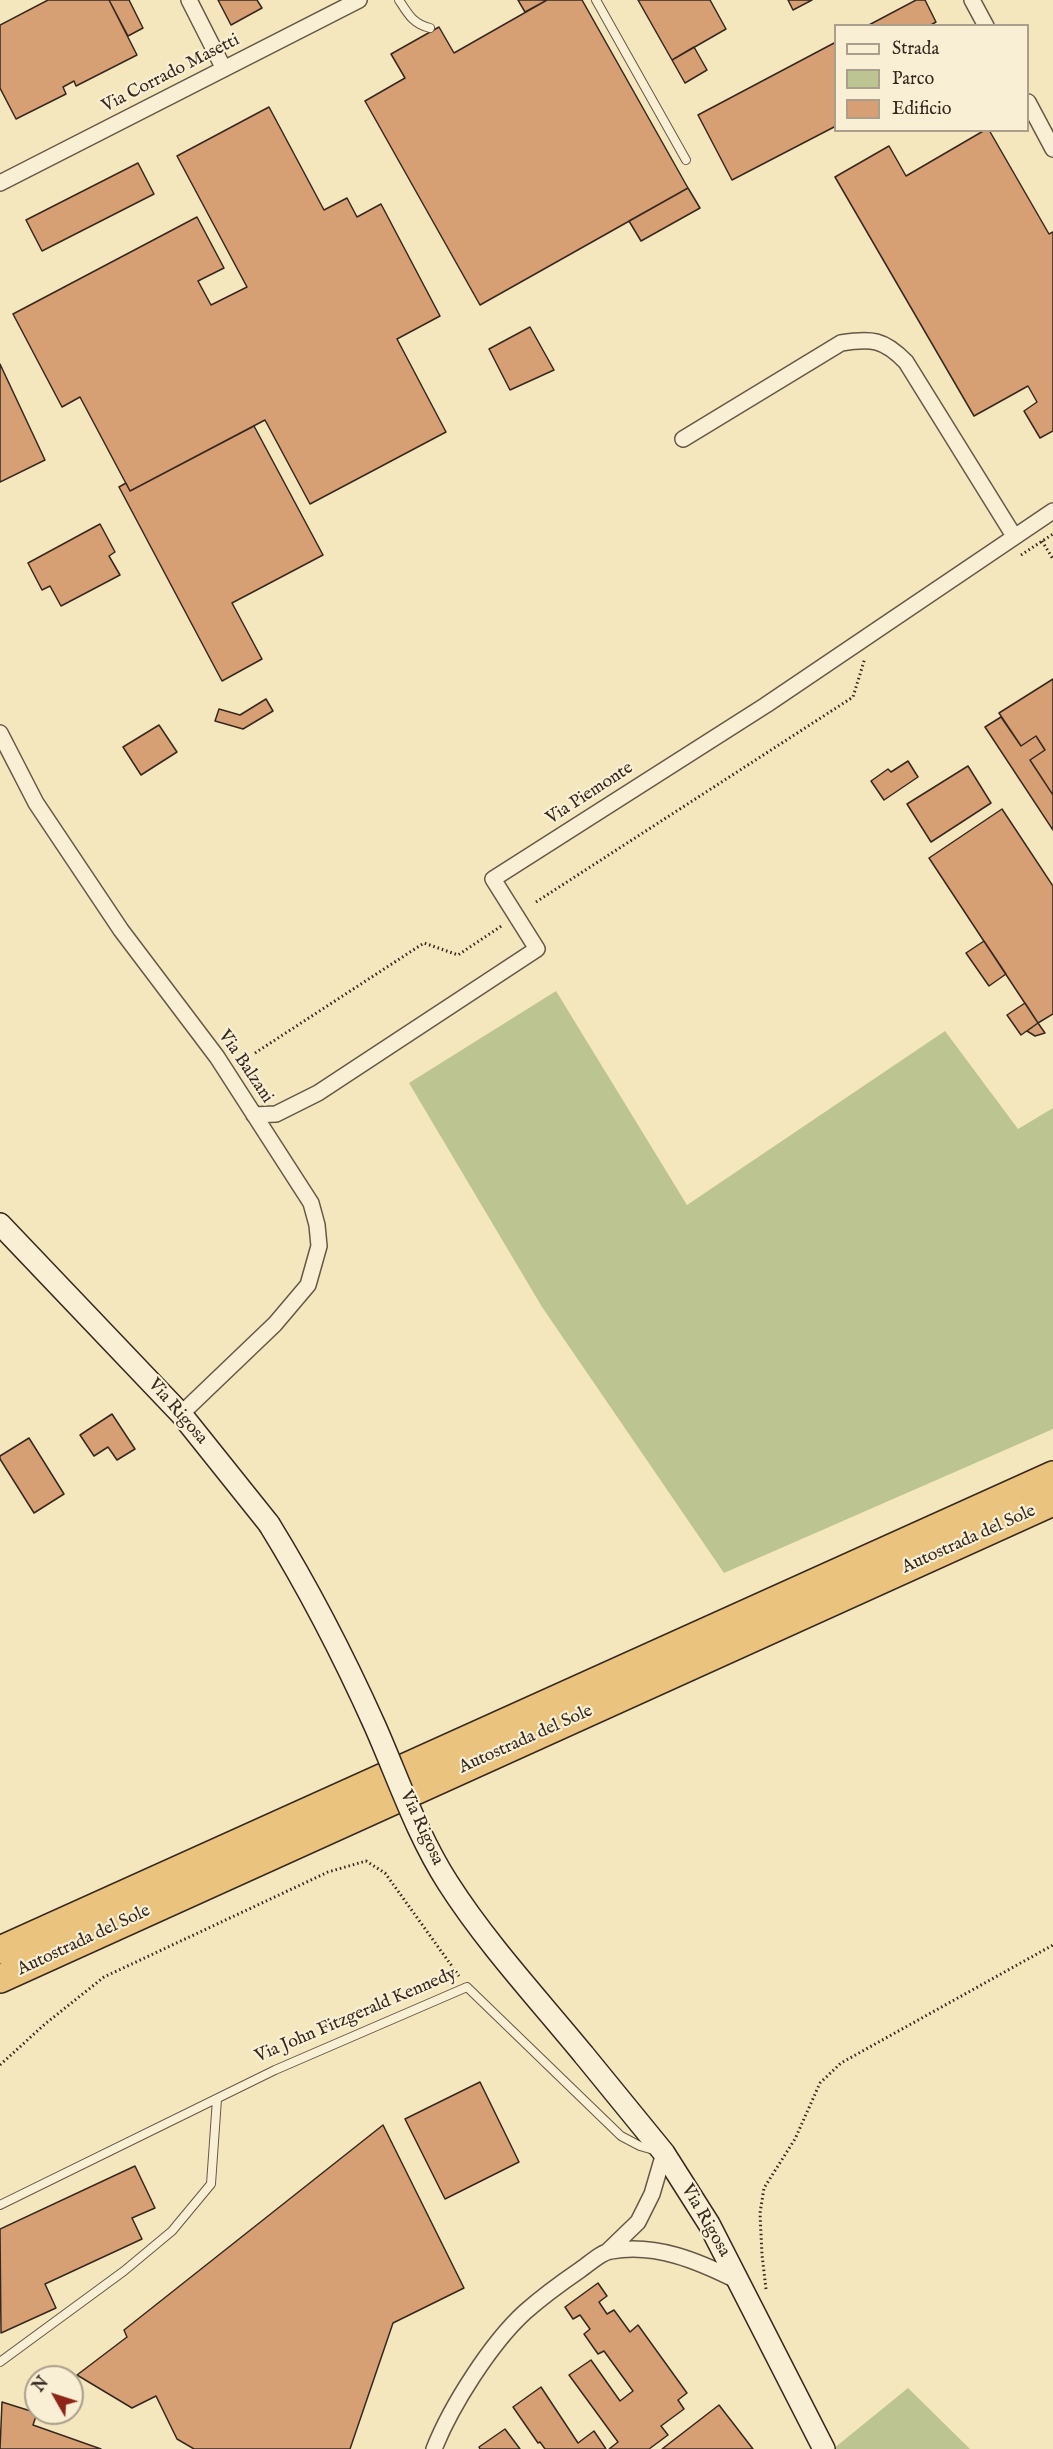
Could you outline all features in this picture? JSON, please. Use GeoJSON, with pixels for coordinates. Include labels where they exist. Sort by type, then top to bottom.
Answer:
{"type":"FeatureCollection","features":[{"type":"Feature","properties":{"kind":"highway","name":"Autostrada del Sole"},"geometry":{"type":"LineString","coordinates":[[0,1950],[1053,1475]]}},
{"type":"Feature","properties":{"kind":"highway","name":"Autostrada del Sole"},"geometry":{"type":"LineString","coordinates":[[0,1979],[1053,1502]]}},
{"type":"Feature","properties":{"kind":"main road","name":"Via Rigosa"},"geometry":{"type":"LineString","coordinates":[[0,1224],[181,1414],[269,1524],[326,1624],[374,1724],[426,1843],[448,1883],[479,1926],[664,2153],[709,2224],[824,2449]]}},
{"type":"Feature","properties":{"kind":"street"},"geometry":{"type":"LineString","coordinates":[[189,0],[224,69]]}},
{"type":"Feature","properties":{"kind":"street","name":"Via Corrado Masetti"},"geometry":{"type":"LineString","coordinates":[[0,183],[359,0]]}},
{"type":"Feature","properties":{"kind":"street"},"geometry":{"type":"LineString","coordinates":[[972,0],[985,24]]}},
{"type":"Feature","properties":{"kind":"street"},"geometry":{"type":"LineString","coordinates":[[1029,104],[1053,149]]}},
{"type":"Feature","properties":{"kind":"street"},"geometry":{"type":"LineString","coordinates":[[683,439],[841,343],[865,339],[892,348],[906,362],[1014,536]]}},
{"type":"Feature","properties":{"kind":"street","name":"Via Piemonte"},"geometry":{"type":"LineString","coordinates":[[254,1115],[276,1114],[318,1093],[537,949],[493,879],[766,705],[1053,511]]}},
{"type":"Feature","properties":{"kind":"street","name":"Via Balzani"},"geometry":{"type":"LineString","coordinates":[[0,733],[36,803],[121,930],[217,1057],[311,1203],[317,1225],[319,1246],[308,1285],[292,1306],[181,1414]]}},
{"type":"Feature","properties":{"kind":"street"},"geometry":{"type":"LineString","coordinates":[[434,2449],[479,2368],[517,2321],[565,2281],[608,2251],[638,2222],[652,2194],[664,2153]]}},
{"type":"Feature","properties":{"kind":"street"},"geometry":{"type":"LineString","coordinates":[[608,2251],[647,2248],[682,2257],[738,2281]]}},
{"type":"Feature","properties":{"kind":"lane"},"geometry":{"type":"LineString","coordinates":[[399,0],[418,25],[430,28]]}},
{"type":"Feature","properties":{"kind":"lane"},"geometry":{"type":"LineString","coordinates":[[596,0],[686,160]]}},
{"type":"Feature","properties":{"kind":"lane","name":"Via John Fitzgerald Kennedy"},"geometry":{"type":"LineString","coordinates":[[0,2205],[275,2070],[467,1987],[621,2136],[633,2143],[664,2153]]}},
{"type":"Feature","properties":{"kind":"lane"},"geometry":{"type":"LineString","coordinates":[[0,2362],[124,2271],[172,2231],[211,2184],[217,2098]]}},
{"type":"Feature","properties":{"kind":"path"},"geometry":{"type":"LineString","coordinates":[[1012,561],[1053,534]]}},
{"type":"Feature","properties":{"kind":"path"},"geometry":{"type":"LineString","coordinates":[[1042,541],[1053,559]]}},
{"type":"Feature","properties":{"kind":"path"},"geometry":{"type":"LineString","coordinates":[[536,902],[852,697],[865,658]]}},
{"type":"Feature","properties":{"kind":"path"},"geometry":{"type":"LineString","coordinates":[[255,1053],[423,944],[458,955],[510,920]]}},
{"type":"Feature","properties":{"kind":"path"},"geometry":{"type":"LineString","coordinates":[[0,2065],[45,2024],[104,1977],[328,1872],[366,1861],[385,1873],[467,1987]]}},
{"type":"Feature","properties":{"kind":"path"},"geometry":{"type":"LineString","coordinates":[[767,2295],[760,2213],[764,2188],[795,2139],[820,2083],[841,2063],[1053,1945]]}},
{"type":"Feature","properties":{"kind":"green space"},"geometry":{"type":"Polygon","coordinates":[[[556,991],[687,1205],[945,1031],[1018,1129],[1053,1108],[1053,1429],[724,1573],[542,1307],[409,1083],[556,991]]]}},
{"type":"Feature","properties":{"kind":"green space"},"geometry":{"type":"Polygon","coordinates":[[[908,2388],[970,2449],[833,2449],[908,2388]]]}},
{"type":"Feature","properties":{"kind":"building"},"geometry":{"type":"Polygon","coordinates":[[[48,0],[109,0],[137,55],[76,86],[74,81],[63,87],[66,94],[16,119],[0,88],[0,25],[48,0]]]}},
{"type":"Feature","properties":{"kind":"building"},"geometry":{"type":"Polygon","coordinates":[[[109,0],[129,0],[143,28],[128,36],[109,0]]]}},
{"type":"Feature","properties":{"kind":"building"},"geometry":{"type":"Polygon","coordinates":[[[218,0],[257,0],[262,8],[231,25],[218,0]]]}},
{"type":"Feature","properties":{"kind":"building"},"geometry":{"type":"Polygon","coordinates":[[[518,0],[547,0],[525,12],[518,0]]]}},
{"type":"Feature","properties":{"kind":"building"},"geometry":{"type":"Polygon","coordinates":[[[547,0],[582,0],[688,188],[480,305],[365,101],[405,78],[391,54],[439,27],[454,53],[547,0]]]}},
{"type":"Feature","properties":{"kind":"building"},"geometry":{"type":"Polygon","coordinates":[[[638,0],[710,0],[726,29],[672,60],[638,0]]]}},
{"type":"Feature","properties":{"kind":"building"},"geometry":{"type":"Polygon","coordinates":[[[788,0],[812,0],[793,10],[788,0]]]}},
{"type":"Feature","properties":{"kind":"building"},"geometry":{"type":"Polygon","coordinates":[[[916,0],[925,0],[936,22],[932,24],[871,24],[916,0]]]}},
{"type":"Feature","properties":{"kind":"building"},"geometry":{"type":"Polygon","coordinates":[[[834,43],[834,127],[732,180],[698,115],[834,43]]]}},
{"type":"Feature","properties":{"kind":"building"},"geometry":{"type":"Polygon","coordinates":[[[694,47],[707,70],[685,83],[672,60],[694,47]]]}},
{"type":"Feature","properties":{"kind":"building"},"geometry":{"type":"Polygon","coordinates":[[[269,107],[324,210],[347,198],[357,217],[381,204],[440,316],[397,339],[446,432],[310,504],[265,420],[130,491],[80,397],[62,407],[13,314],[197,217],[224,268],[198,281],[211,305],[247,287],[177,156],[269,107]]]}},
{"type":"Feature","properties":{"kind":"building"},"geometry":{"type":"Polygon","coordinates":[[[982,132],[990,132],[1049,234],[1053,232],[1053,431],[1040,438],[1024,411],[1037,402],[1028,386],[974,416],[835,177],[889,146],[906,176],[982,132]]]}},
{"type":"Feature","properties":{"kind":"building"},"geometry":{"type":"Polygon","coordinates":[[[138,163],[154,194],[42,251],[26,220],[138,163]]]}},
{"type":"Feature","properties":{"kind":"building"},"geometry":{"type":"Polygon","coordinates":[[[688,188],[700,208],[641,241],[629,221],[688,188]]]}},
{"type":"Feature","properties":{"kind":"building"},"geometry":{"type":"Polygon","coordinates":[[[530,327],[554,370],[510,390],[489,349],[530,327]]]}},
{"type":"Feature","properties":{"kind":"building"},"geometry":{"type":"Polygon","coordinates":[[[0,364],[45,460],[0,482],[0,364]]]}},
{"type":"Feature","properties":{"kind":"building"},"geometry":{"type":"Polygon","coordinates":[[[254,426],[323,555],[232,603],[262,659],[222,681],[119,487],[126,483],[130,491],[254,426]]]}},
{"type":"Feature","properties":{"kind":"building"},"geometry":{"type":"Polygon","coordinates":[[[100,524],[115,552],[109,556],[120,575],[61,606],[50,586],[42,590],[28,563],[100,524]]]}},
{"type":"Feature","properties":{"kind":"building"},"geometry":{"type":"Polygon","coordinates":[[[1053,679],[1053,795],[1030,760],[1045,750],[1036,736],[1021,746],[999,713],[1053,679]]]}},
{"type":"Feature","properties":{"kind":"building"},"geometry":{"type":"Polygon","coordinates":[[[266,699],[273,711],[243,729],[215,721],[219,709],[240,715],[266,699]]]}},
{"type":"Feature","properties":{"kind":"building"},"geometry":{"type":"Polygon","coordinates":[[[1001,717],[1021,746],[1036,736],[1045,750],[1030,760],[1053,795],[1053,830],[985,727],[1001,717]]]}},
{"type":"Feature","properties":{"kind":"building"},"geometry":{"type":"Polygon","coordinates":[[[159,725],[177,752],[141,775],[123,747],[159,725]]]}},
{"type":"Feature","properties":{"kind":"building"},"geometry":{"type":"Polygon","coordinates":[[[908,761],[918,777],[884,800],[871,781],[888,769],[891,772],[908,761]]]}},
{"type":"Feature","properties":{"kind":"building"},"geometry":{"type":"Polygon","coordinates":[[[968,766],[991,803],[931,842],[907,804],[968,766]]]}},
{"type":"Feature","properties":{"kind":"building"},"geometry":{"type":"Polygon","coordinates":[[[1002,809],[1053,886],[1053,1014],[1038,1023],[929,858],[1002,809]]]}},
{"type":"Feature","properties":{"kind":"building"},"geometry":{"type":"Polygon","coordinates":[[[984,941],[1006,974],[989,986],[966,953],[984,941]]]}},
{"type":"Feature","properties":{"kind":"building"},"geometry":{"type":"Polygon","coordinates":[[[1025,1003],[1038,1023],[1021,1035],[1007,1015],[1025,1003]]]}},
{"type":"Feature","properties":{"kind":"building"},"geometry":{"type":"Polygon","coordinates":[[[1038,1023],[1045,1033],[1035,1036],[1027,1031],[1038,1023]]]}},
{"type":"Feature","properties":{"kind":"building"},"geometry":{"type":"Polygon","coordinates":[[[112,1414],[135,1449],[117,1460],[108,1447],[94,1456],[80,1435],[112,1414]]]}},
{"type":"Feature","properties":{"kind":"building"},"geometry":{"type":"Polygon","coordinates":[[[29,1438],[64,1494],[34,1513],[0,1459],[0,1456],[29,1438]]]}},
{"type":"Feature","properties":{"kind":"building"},"geometry":{"type":"Polygon","coordinates":[[[480,2082],[519,2162],[445,2199],[405,2119],[480,2082]]]}},
{"type":"Feature","properties":{"kind":"building"},"geometry":{"type":"Polygon","coordinates":[[[383,2125],[464,2288],[393,2323],[350,2449],[194,2449],[177,2439],[156,2396],[132,2408],[84,2379],[84,2370],[127,2337],[124,2330],[383,2125]]]}},
{"type":"Feature","properties":{"kind":"building"},"geometry":{"type":"Polygon","coordinates":[[[135,2166],[155,2208],[132,2218],[142,2239],[45,2284],[56,2308],[1,2333],[0,2229],[135,2166]]]}},
{"type":"Feature","properties":{"kind":"building"},"geometry":{"type":"Polygon","coordinates":[[[598,2283],[607,2296],[599,2302],[607,2314],[614,2310],[630,2332],[638,2325],[687,2393],[678,2400],[684,2409],[661,2426],[668,2435],[649,2449],[609,2449],[618,2442],[569,2375],[591,2360],[620,2401],[633,2391],[604,2351],[598,2354],[584,2334],[590,2329],[580,2315],[573,2319],[565,2307],[598,2283]]]}},
{"type":"Feature","properties":{"kind":"building"},"geometry":{"type":"Polygon","coordinates":[[[541,2387],[578,2443],[594,2431],[606,2449],[545,2449],[540,2442],[538,2443],[513,2407],[541,2387]]]}},
{"type":"Feature","properties":{"kind":"building"},"geometry":{"type":"Polygon","coordinates":[[[2,2402],[24,2409],[24,2425],[33,2425],[101,2449],[0,2449],[2,2402]]]}},
{"type":"Feature","properties":{"kind":"building"},"geometry":{"type":"Polygon","coordinates":[[[719,2405],[753,2449],[662,2449],[719,2405]]]}},
{"type":"Feature","properties":{"kind":"building"},"geometry":{"type":"Polygon","coordinates":[[[505,2429],[520,2449],[480,2449],[479,2447],[505,2429]]]}}]}
